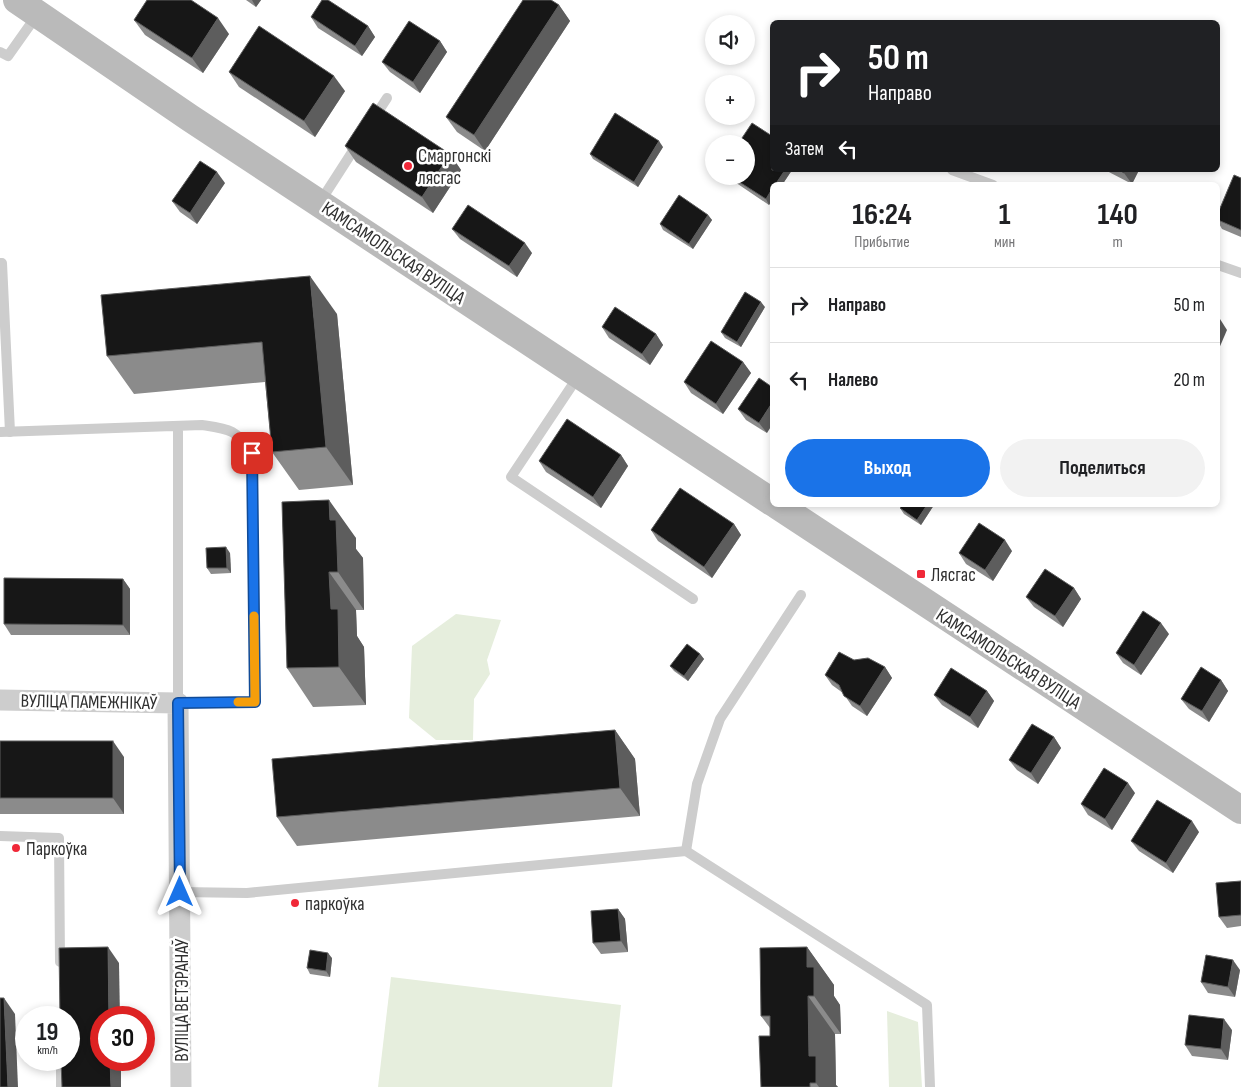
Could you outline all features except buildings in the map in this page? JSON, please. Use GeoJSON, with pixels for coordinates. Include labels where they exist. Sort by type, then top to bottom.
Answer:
{"type":"FeatureCollection","features":[{"type":"Feature","properties":{"kind":"main road","name":"КАМСАМОЛЬСКАЯ ВУЛІЦА"},"geometry":{"type":"LineString","coordinates":[[28,7],[770,501]]}},
{"type":"Feature","properties":{"kind":"main road","name":"КАМСАМОЛЬСКАЯ ВУЛІЦА"},"geometry":{"type":"LineString","coordinates":[[780,507],[1241,810]]}},
{"type":"Feature","properties":{"kind":"street","name":"ВУЛІЦА ПАМЕЖНІКАЎ"},"geometry":{"type":"LineString","coordinates":[[0,700],[178,703]]}},
{"type":"Feature","properties":{"kind":"street","name":"ВУЛІЦА ВЕТЭРАНАЎ"},"geometry":{"type":"LineString","coordinates":[[178,703],[181,1087]]}},
{"type":"Feature","properties":{"kind":"lane"},"geometry":{"type":"LineString","coordinates":[[0,52],[8,56],[28,7]]}},
{"type":"Feature","properties":{"kind":"lane"},"geometry":{"type":"LineString","coordinates":[[320,203],[387,98]]}},
{"type":"Feature","properties":{"kind":"lane"},"geometry":{"type":"LineString","coordinates":[[957,172],[985,182]]}},
{"type":"Feature","properties":{"kind":"lane"},"geometry":{"type":"LineString","coordinates":[[0,263],[2,263],[5,432],[202,425],[229,429],[244,441],[252,453],[255,702],[178,703],[178,426]]}},
{"type":"Feature","properties":{"kind":"lane"},"geometry":{"type":"LineString","coordinates":[[1220,266],[1241,273]]}},
{"type":"Feature","properties":{"kind":"lane"},"geometry":{"type":"LineString","coordinates":[[580,375],[511,476],[693,599]]}},
{"type":"Feature","properties":{"kind":"lane"},"geometry":{"type":"LineString","coordinates":[[686,851],[697,784],[720,719],[800,595]]}},
{"type":"Feature","properties":{"kind":"lane"},"geometry":{"type":"LineString","coordinates":[[0,836],[59,838],[60,968]]}},
{"type":"Feature","properties":{"kind":"lane"},"geometry":{"type":"LineString","coordinates":[[180,892],[247,893],[686,851],[927,1005],[930,1087]]}},
{"type":"Feature","properties":{"kind":"lane"},"geometry":{"type":"LineString","coordinates":[[61,1071],[61,1087]]}},
{"type":"Feature","properties":{"kind":"green space"},"geometry":{"type":"Polygon","coordinates":[[[456,614],[501,620],[487,660],[490,674],[474,699],[473,740],[436,740],[409,718],[412,646],[456,614]]]}},
{"type":"Feature","properties":{"kind":"green space"},"geometry":{"type":"Polygon","coordinates":[[[391,977],[621,1005],[612,1087],[378,1087],[391,977]]]}},
{"type":"Feature","properties":{"kind":"green space"},"geometry":{"type":"Polygon","coordinates":[[[887,1011],[918,1022],[922,1087],[889,1087],[887,1011]]]}},
{"type":"Feature","properties":{"kind":"slow traffic"},"geometry":{"type":"LineString","coordinates":[[238,702],[255,702],[254,616]]}},
{"type":"Feature","properties":{"kind":"place","name":"Смаргонскі лясгас"},"geometry":{"type":"Point","coordinates":[408,166]}},
{"type":"Feature","properties":{"kind":"place","name":"Лясгас"},"geometry":{"type":"Point","coordinates":[921,574]}},
{"type":"Feature","properties":{"kind":"place","name":"Паркоўка"},"geometry":{"type":"Point","coordinates":[16,848]}},
{"type":"Feature","properties":{"kind":"place","name":"паркоўка"},"geometry":{"type":"Point","coordinates":[295,903]}},
{"type":"Feature","properties":{"kind":"route"},"geometry":{"type":"LineString","coordinates":[[180,892],[178,703],[255,702],[252,453]]}}]}
